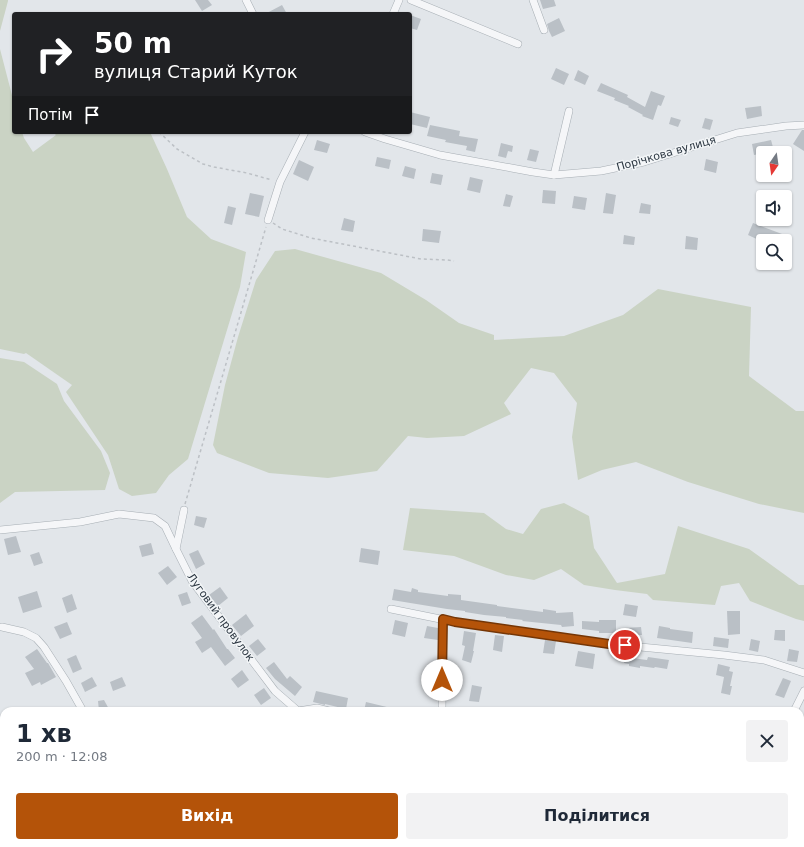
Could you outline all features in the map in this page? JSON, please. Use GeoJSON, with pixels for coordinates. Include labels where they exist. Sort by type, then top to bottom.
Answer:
{"type":"FeatureCollection","features":[{"type":"Feature","properties":{"kind":"street"},"geometry":{"type":"LineString","coordinates":[[246,0],[252,12]]}},
{"type":"Feature","properties":{"kind":"street"},"geometry":{"type":"LineString","coordinates":[[394,12],[399,0]]}},
{"type":"Feature","properties":{"kind":"street"},"geometry":{"type":"LineString","coordinates":[[411,0],[518,44]]}},
{"type":"Feature","properties":{"kind":"street"},"geometry":{"type":"LineString","coordinates":[[533,0],[544,30]]}},
{"type":"Feature","properties":{"kind":"street"},"geometry":{"type":"LineString","coordinates":[[554,175],[569,111]]}},
{"type":"Feature","properties":{"kind":"street","name":"Порічкова вулиця"},"geometry":{"type":"LineString","coordinates":[[371,134],[440,155],[554,175],[601,171],[644,162],[737,133],[804,125]]}},
{"type":"Feature","properties":{"kind":"street"},"geometry":{"type":"LineString","coordinates":[[268,220],[280,182],[304,134]]}},
{"type":"Feature","properties":{"kind":"street"},"geometry":{"type":"LineString","coordinates":[[176,549],[184,510]]}},
{"type":"Feature","properties":{"kind":"street","name":"Луговий провулок"},"geometry":{"type":"LineString","coordinates":[[0,530],[80,522],[119,514],[154,518],[165,526],[192,581],[275,692],[293,707]]}},
{"type":"Feature","properties":{"kind":"street"},"geometry":{"type":"LineString","coordinates":[[391,609],[455,622],[609,644],[724,654],[764,660],[804,673]]}},
{"type":"Feature","properties":{"kind":"street"},"geometry":{"type":"LineString","coordinates":[[442,707],[443,619]]}},
{"type":"Feature","properties":{"kind":"street"},"geometry":{"type":"LineString","coordinates":[[2,627],[24,632],[36,638],[44,647],[81,707]]}},
{"type":"Feature","properties":{"kind":"street"},"geometry":{"type":"LineString","coordinates":[[796,707],[804,691]]}},
{"type":"Feature","properties":{"kind":"path"},"geometry":{"type":"LineString","coordinates":[[161,134],[177,148],[203,164],[247,173],[280,182]]}},
{"type":"Feature","properties":{"kind":"path"},"geometry":{"type":"LineString","coordinates":[[184,510],[268,220],[282,229],[311,238],[421,259],[454,261]]}},
{"type":"Feature","properties":{"kind":"green space"},"geometry":{"type":"Polygon","coordinates":[[[0,0],[8,1],[0,31],[0,0]]]}},
{"type":"Feature","properties":{"kind":"green space"},"geometry":{"type":"Polygon","coordinates":[[[0,49],[12,95],[12,134],[23,134],[33,152],[56,135],[55,134],[151,134],[187,217],[211,239],[246,252],[240,287],[188,459],[169,475],[156,493],[132,496],[119,489],[108,455],[66,392],[72,385],[26,353],[24,354],[0,349],[0,49]]]}},
{"type":"Feature","properties":{"kind":"green space"},"geometry":{"type":"Polygon","coordinates":[[[295,249],[381,273],[426,300],[459,323],[494,335],[494,340],[564,336],[623,315],[658,289],[751,307],[749,376],[796,411],[804,411],[804,513],[759,504],[688,482],[636,462],[602,470],[578,480],[572,437],[577,403],[554,373],[531,368],[504,403],[511,414],[464,436],[427,438],[408,436],[377,471],[328,478],[269,473],[217,453],[213,445],[225,385],[256,280],[275,251],[295,249]]]}},
{"type":"Feature","properties":{"kind":"green space"},"geometry":{"type":"Polygon","coordinates":[[[0,358],[24,362],[57,384],[64,401],[101,451],[110,473],[105,490],[15,492],[0,503],[0,358]]]}},
{"type":"Feature","properties":{"kind":"green space"},"geometry":{"type":"Polygon","coordinates":[[[564,503],[589,516],[594,548],[617,583],[665,574],[678,526],[749,549],[799,585],[804,585],[804,621],[750,601],[739,583],[721,586],[715,605],[653,600],[647,594],[584,585],[561,569],[534,580],[506,575],[454,556],[403,550],[410,508],[484,513],[506,529],[523,534],[541,509],[564,503]]]}},
{"type":"Feature","properties":{"kind":"building"},"geometry":{"type":"Polygon","coordinates":[[[195,0],[208,0],[212,5],[202,11],[195,0]]]}},
{"type":"Feature","properties":{"kind":"building"},"geometry":{"type":"Polygon","coordinates":[[[540,0],[554,0],[556,6],[543,9],[540,0]]]}},
{"type":"Feature","properties":{"kind":"building"},"geometry":{"type":"Polygon","coordinates":[[[282,5],[286,12],[269,12],[282,5]]]}},
{"type":"Feature","properties":{"kind":"building"},"geometry":{"type":"Polygon","coordinates":[[[412,16],[421,19],[417,30],[412,29],[412,16]]]}},
{"type":"Feature","properties":{"kind":"building"},"geometry":{"type":"Polygon","coordinates":[[[559,18],[565,31],[552,37],[547,24],[559,18]]]}},
{"type":"Feature","properties":{"kind":"building"},"geometry":{"type":"Polygon","coordinates":[[[556,68],[569,74],[564,85],[551,79],[556,68]]]}},
{"type":"Feature","properties":{"kind":"building"},"geometry":{"type":"Polygon","coordinates":[[[578,70],[589,76],[585,85],[574,80],[578,70]]]}},
{"type":"Feature","properties":{"kind":"building"},"geometry":{"type":"Polygon","coordinates":[[[601,83],[628,95],[627,97],[645,107],[651,91],[665,96],[661,106],[658,105],[653,120],[642,116],[643,115],[628,107],[629,106],[614,100],[615,98],[597,91],[601,83]]]}},
{"type":"Feature","properties":{"kind":"building"},"geometry":{"type":"Polygon","coordinates":[[[761,106],[762,116],[747,119],[745,108],[761,106]]]}},
{"type":"Feature","properties":{"kind":"building"},"geometry":{"type":"Polygon","coordinates":[[[412,112],[430,117],[427,128],[412,124],[412,112]]]}},
{"type":"Feature","properties":{"kind":"building"},"geometry":{"type":"Polygon","coordinates":[[[671,117],[681,120],[678,127],[669,124],[671,117]]]}},
{"type":"Feature","properties":{"kind":"building"},"geometry":{"type":"Polygon","coordinates":[[[705,118],[713,120],[710,130],[702,128],[705,118]]]}},
{"type":"Feature","properties":{"kind":"building"},"geometry":{"type":"Polygon","coordinates":[[[430,125],[460,131],[459,136],[478,139],[475,152],[466,150],[467,146],[445,142],[446,140],[427,136],[430,125]]]}},
{"type":"Feature","properties":{"kind":"building"},"geometry":{"type":"Polygon","coordinates":[[[802,130],[804,130],[804,151],[793,144],[802,130]]]}},
{"type":"Feature","properties":{"kind":"building"},"geometry":{"type":"Polygon","coordinates":[[[317,140],[330,144],[327,153],[314,150],[317,140]]]}},
{"type":"Feature","properties":{"kind":"building"},"geometry":{"type":"Polygon","coordinates":[[[771,140],[773,146],[756,146],[756,155],[754,155],[752,144],[771,140]]]}},
{"type":"Feature","properties":{"kind":"building"},"geometry":{"type":"Polygon","coordinates":[[[501,143],[513,146],[512,152],[508,151],[506,158],[498,156],[501,143]]]}},
{"type":"Feature","properties":{"kind":"building"},"geometry":{"type":"Polygon","coordinates":[[[530,149],[539,151],[536,162],[527,160],[530,149]]]}},
{"type":"Feature","properties":{"kind":"building"},"geometry":{"type":"Polygon","coordinates":[[[377,157],[391,160],[389,169],[375,166],[377,157]]]}},
{"type":"Feature","properties":{"kind":"building"},"geometry":{"type":"Polygon","coordinates":[[[706,159],[718,162],[716,173],[704,170],[706,159]]]}},
{"type":"Feature","properties":{"kind":"building"},"geometry":{"type":"Polygon","coordinates":[[[299,160],[314,167],[308,181],[293,174],[299,160]]]}},
{"type":"Feature","properties":{"kind":"building"},"geometry":{"type":"Polygon","coordinates":[[[405,166],[416,169],[414,179],[402,176],[405,166]]]}},
{"type":"Feature","properties":{"kind":"building"},"geometry":{"type":"Polygon","coordinates":[[[432,173],[443,175],[441,185],[430,183],[432,173]]]}},
{"type":"Feature","properties":{"kind":"building"},"geometry":{"type":"Polygon","coordinates":[[[470,177],[483,180],[480,193],[467,190],[470,177]]]}},
{"type":"Feature","properties":{"kind":"building"},"geometry":{"type":"Polygon","coordinates":[[[543,190],[556,191],[555,204],[542,203],[543,190]]]}},
{"type":"Feature","properties":{"kind":"building"},"geometry":{"type":"Polygon","coordinates":[[[250,193],[264,196],[259,217],[245,214],[250,193]]]}},
{"type":"Feature","properties":{"kind":"building"},"geometry":{"type":"Polygon","coordinates":[[[606,193],[616,195],[613,214],[603,213],[606,193]]]}},
{"type":"Feature","properties":{"kind":"building"},"geometry":{"type":"Polygon","coordinates":[[[506,194],[513,196],[510,207],[503,206],[506,194]]]}},
{"type":"Feature","properties":{"kind":"building"},"geometry":{"type":"Polygon","coordinates":[[[574,196],[587,198],[585,210],[572,208],[574,196]]]}},
{"type":"Feature","properties":{"kind":"building"},"geometry":{"type":"Polygon","coordinates":[[[641,203],[651,205],[650,214],[639,213],[641,203]]]}},
{"type":"Feature","properties":{"kind":"building"},"geometry":{"type":"Polygon","coordinates":[[[228,206],[236,208],[232,225],[224,223],[228,206]]]}},
{"type":"Feature","properties":{"kind":"building"},"geometry":{"type":"Polygon","coordinates":[[[344,218],[355,221],[353,232],[341,230],[344,218]]]}},
{"type":"Feature","properties":{"kind":"building"},"geometry":{"type":"Polygon","coordinates":[[[753,223],[756,224],[756,226],[761,226],[782,234],[756,234],[756,239],[748,235],[753,223]]]}},
{"type":"Feature","properties":{"kind":"building"},"geometry":{"type":"Polygon","coordinates":[[[423,229],[441,231],[439,243],[422,241],[423,229]]]}},
{"type":"Feature","properties":{"kind":"building"},"geometry":{"type":"Polygon","coordinates":[[[624,235],[635,237],[634,245],[623,244],[624,235]]]}},
{"type":"Feature","properties":{"kind":"building"},"geometry":{"type":"Polygon","coordinates":[[[686,236],[698,238],[697,250],[685,249],[686,236]]]}},
{"type":"Feature","properties":{"kind":"building"},"geometry":{"type":"Polygon","coordinates":[[[196,516],[207,518],[204,528],[194,525],[196,516]]]}},
{"type":"Feature","properties":{"kind":"building"},"geometry":{"type":"Polygon","coordinates":[[[16,536],[21,552],[8,555],[4,539],[16,536]]]}},
{"type":"Feature","properties":{"kind":"building"},"geometry":{"type":"Polygon","coordinates":[[[151,543],[154,554],[142,557],[139,546],[151,543]]]}},
{"type":"Feature","properties":{"kind":"building"},"geometry":{"type":"Polygon","coordinates":[[[361,548],[380,551],[378,565],[359,562],[361,548]]]}},
{"type":"Feature","properties":{"kind":"building"},"geometry":{"type":"Polygon","coordinates":[[[198,550],[205,564],[196,569],[189,554],[198,550]]]}},
{"type":"Feature","properties":{"kind":"building"},"geometry":{"type":"Polygon","coordinates":[[[39,552],[43,563],[34,566],[30,555],[39,552]]]}},
{"type":"Feature","properties":{"kind":"building"},"geometry":{"type":"Polygon","coordinates":[[[168,566],[177,577],[167,585],[158,573],[168,566]]]}},
{"type":"Feature","properties":{"kind":"building"},"geometry":{"type":"Polygon","coordinates":[[[220,587],[228,598],[218,606],[209,595],[220,587]]]}},
{"type":"Feature","properties":{"kind":"building"},"geometry":{"type":"Polygon","coordinates":[[[412,588],[418,590],[418,592],[448,596],[448,594],[461,595],[461,600],[497,606],[543,612],[543,609],[556,611],[556,613],[573,612],[574,626],[562,627],[561,625],[522,621],[523,620],[392,600],[394,589],[411,592],[412,588]]]}},
{"type":"Feature","properties":{"kind":"building"},"geometry":{"type":"Polygon","coordinates":[[[37,591],[42,607],[23,613],[18,597],[37,591]]]}},
{"type":"Feature","properties":{"kind":"building"},"geometry":{"type":"Polygon","coordinates":[[[187,592],[191,603],[182,606],[178,595],[187,592]]]}},
{"type":"Feature","properties":{"kind":"building"},"geometry":{"type":"Polygon","coordinates":[[[72,594],[77,609],[67,613],[62,598],[72,594]]]}},
{"type":"Feature","properties":{"kind":"building"},"geometry":{"type":"Polygon","coordinates":[[[625,604],[638,606],[636,617],[623,615],[625,604]]]}},
{"type":"Feature","properties":{"kind":"building"},"geometry":{"type":"Polygon","coordinates":[[[727,611],[740,611],[740,634],[728,635],[727,611]]]}},
{"type":"Feature","properties":{"kind":"building"},"geometry":{"type":"Polygon","coordinates":[[[246,614],[254,626],[241,636],[232,625],[246,614]]]}},
{"type":"Feature","properties":{"kind":"building"},"geometry":{"type":"Polygon","coordinates":[[[202,615],[235,658],[225,666],[211,647],[202,653],[195,642],[202,638],[191,623],[202,615]]]}},
{"type":"Feature","properties":{"kind":"building"},"geometry":{"type":"Polygon","coordinates":[[[395,620],[408,623],[405,637],[392,634],[395,620]]]}},
{"type":"Feature","properties":{"kind":"building"},"geometry":{"type":"Polygon","coordinates":[[[599,620],[616,620],[616,633],[599,633],[599,631],[582,629],[582,621],[599,622],[599,620]]]}},
{"type":"Feature","properties":{"kind":"building"},"geometry":{"type":"Polygon","coordinates":[[[67,622],[72,634],[60,639],[54,627],[67,622]]]}},
{"type":"Feature","properties":{"kind":"building"},"geometry":{"type":"Polygon","coordinates":[[[427,626],[438,628],[438,640],[424,638],[427,626]]]}},
{"type":"Feature","properties":{"kind":"building"},"geometry":{"type":"Polygon","coordinates":[[[659,626],[693,632],[692,643],[657,638],[659,626]]]}},
{"type":"Feature","properties":{"kind":"building"},"geometry":{"type":"Polygon","coordinates":[[[641,627],[642,635],[624,636],[624,628],[641,627]]]}},
{"type":"Feature","properties":{"kind":"building"},"geometry":{"type":"Polygon","coordinates":[[[775,630],[785,630],[785,641],[774,640],[775,630]]]}},
{"type":"Feature","properties":{"kind":"building"},"geometry":{"type":"Polygon","coordinates":[[[464,631],[476,633],[471,663],[462,660],[465,646],[462,645],[464,631]]]}},
{"type":"Feature","properties":{"kind":"building"},"geometry":{"type":"Polygon","coordinates":[[[495,635],[504,636],[502,652],[493,650],[495,635]]]}},
{"type":"Feature","properties":{"kind":"building"},"geometry":{"type":"Polygon","coordinates":[[[714,637],[729,639],[728,648],[713,646],[714,637]]]}},
{"type":"Feature","properties":{"kind":"building"},"geometry":{"type":"Polygon","coordinates":[[[258,639],[266,649],[257,656],[249,646],[258,639]]]}},
{"type":"Feature","properties":{"kind":"building"},"geometry":{"type":"Polygon","coordinates":[[[751,639],[760,641],[758,652],[749,650],[751,639]]]}},
{"type":"Feature","properties":{"kind":"building"},"geometry":{"type":"Polygon","coordinates":[[[545,640],[556,641],[554,654],[543,653],[545,640]]]}},
{"type":"Feature","properties":{"kind":"building"},"geometry":{"type":"Polygon","coordinates":[[[37,649],[48,663],[56,677],[41,685],[40,682],[32,686],[25,673],[34,669],[25,657],[37,649]]]}},
{"type":"Feature","properties":{"kind":"building"},"geometry":{"type":"Polygon","coordinates":[[[789,649],[799,651],[797,662],[787,661],[789,649]]]}},
{"type":"Feature","properties":{"kind":"building"},"geometry":{"type":"Polygon","coordinates":[[[578,651],[595,654],[593,669],[575,666],[578,651]]]}},
{"type":"Feature","properties":{"kind":"building"},"geometry":{"type":"Polygon","coordinates":[[[76,655],[82,669],[73,673],[67,659],[76,655]]]}},
{"type":"Feature","properties":{"kind":"building"},"geometry":{"type":"Polygon","coordinates":[[[625,657],[647,660],[648,657],[669,660],[667,669],[640,666],[640,668],[629,666],[629,664],[624,663],[625,657]]]}},
{"type":"Feature","properties":{"kind":"building"},"geometry":{"type":"Polygon","coordinates":[[[274,662],[287,679],[290,676],[302,687],[295,696],[275,679],[266,668],[274,662]]]}},
{"type":"Feature","properties":{"kind":"building"},"geometry":{"type":"Polygon","coordinates":[[[718,664],[730,667],[729,671],[733,672],[730,695],[721,693],[724,677],[716,675],[718,664]]]}},
{"type":"Feature","properties":{"kind":"building"},"geometry":{"type":"Polygon","coordinates":[[[242,670],[249,680],[238,688],[231,679],[242,670]]]}},
{"type":"Feature","properties":{"kind":"building"},"geometry":{"type":"Polygon","coordinates":[[[92,677],[97,686],[85,692],[81,683],[92,677]]]}},
{"type":"Feature","properties":{"kind":"building"},"geometry":{"type":"Polygon","coordinates":[[[122,677],[126,686],[113,691],[110,682],[122,677]]]}},
{"type":"Feature","properties":{"kind":"building"},"geometry":{"type":"Polygon","coordinates":[[[783,678],[791,681],[784,698],[775,695],[783,678]]]}},
{"type":"Feature","properties":{"kind":"building"},"geometry":{"type":"Polygon","coordinates":[[[472,685],[482,687],[479,702],[469,701],[472,685]]]}},
{"type":"Feature","properties":{"kind":"building"},"geometry":{"type":"Polygon","coordinates":[[[264,688],[271,698],[261,705],[254,695],[264,688]]]}},
{"type":"Feature","properties":{"kind":"building"},"geometry":{"type":"Polygon","coordinates":[[[316,691],[348,698],[346,707],[338,707],[313,702],[316,691]]]}},
{"type":"Feature","properties":{"kind":"building"},"geometry":{"type":"Polygon","coordinates":[[[104,700],[108,707],[99,707],[98,701],[104,700]]]}},
{"type":"Feature","properties":{"kind":"building"},"geometry":{"type":"Polygon","coordinates":[[[366,702],[387,707],[365,707],[366,702]]]}},
{"type":"Feature","properties":{"kind":"route"},"geometry":{"type":"LineString","coordinates":[[442,680],[443,619],[455,622],[625,645]]}}]}
